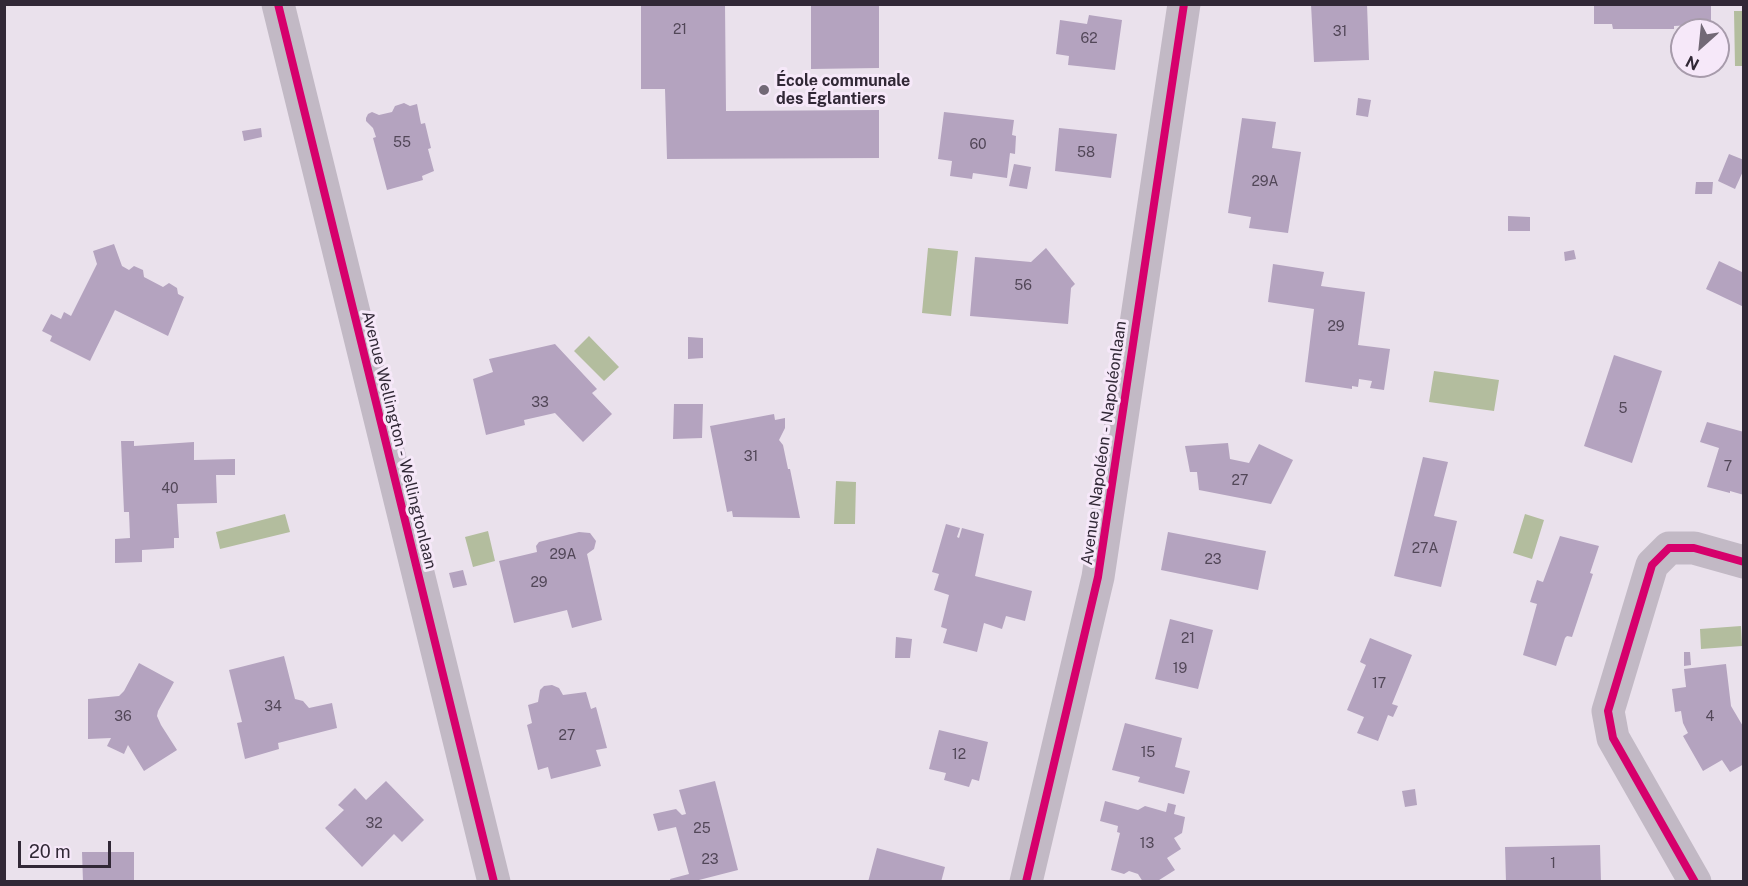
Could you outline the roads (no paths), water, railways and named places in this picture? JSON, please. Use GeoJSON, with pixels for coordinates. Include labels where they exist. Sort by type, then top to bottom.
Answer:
{"type":"FeatureCollection","features":[{"type":"Feature","properties":{"kind":"street","name":"Avenue Wellington - Wellingtonlaan"},"geometry":{"type":"LineString","coordinates":[[278,4],[494,882]]}},
{"type":"Feature","properties":{"kind":"street","name":"Avenue Napoléon - Napoléonlaan"},"geometry":{"type":"LineString","coordinates":[[1026,882],[1098,577],[1184,4]]}},
{"type":"Feature","properties":{"kind":"street"},"geometry":{"type":"LineString","coordinates":[[1695,882],[1613,738],[1608,711],[1652,565],[1669,548],[1694,548],[1743,562]]}},
{"type":"Feature","properties":{"kind":"place","name":"École communale des Églantiers"},"geometry":{"type":"Point","coordinates":[764,90]}}]}
